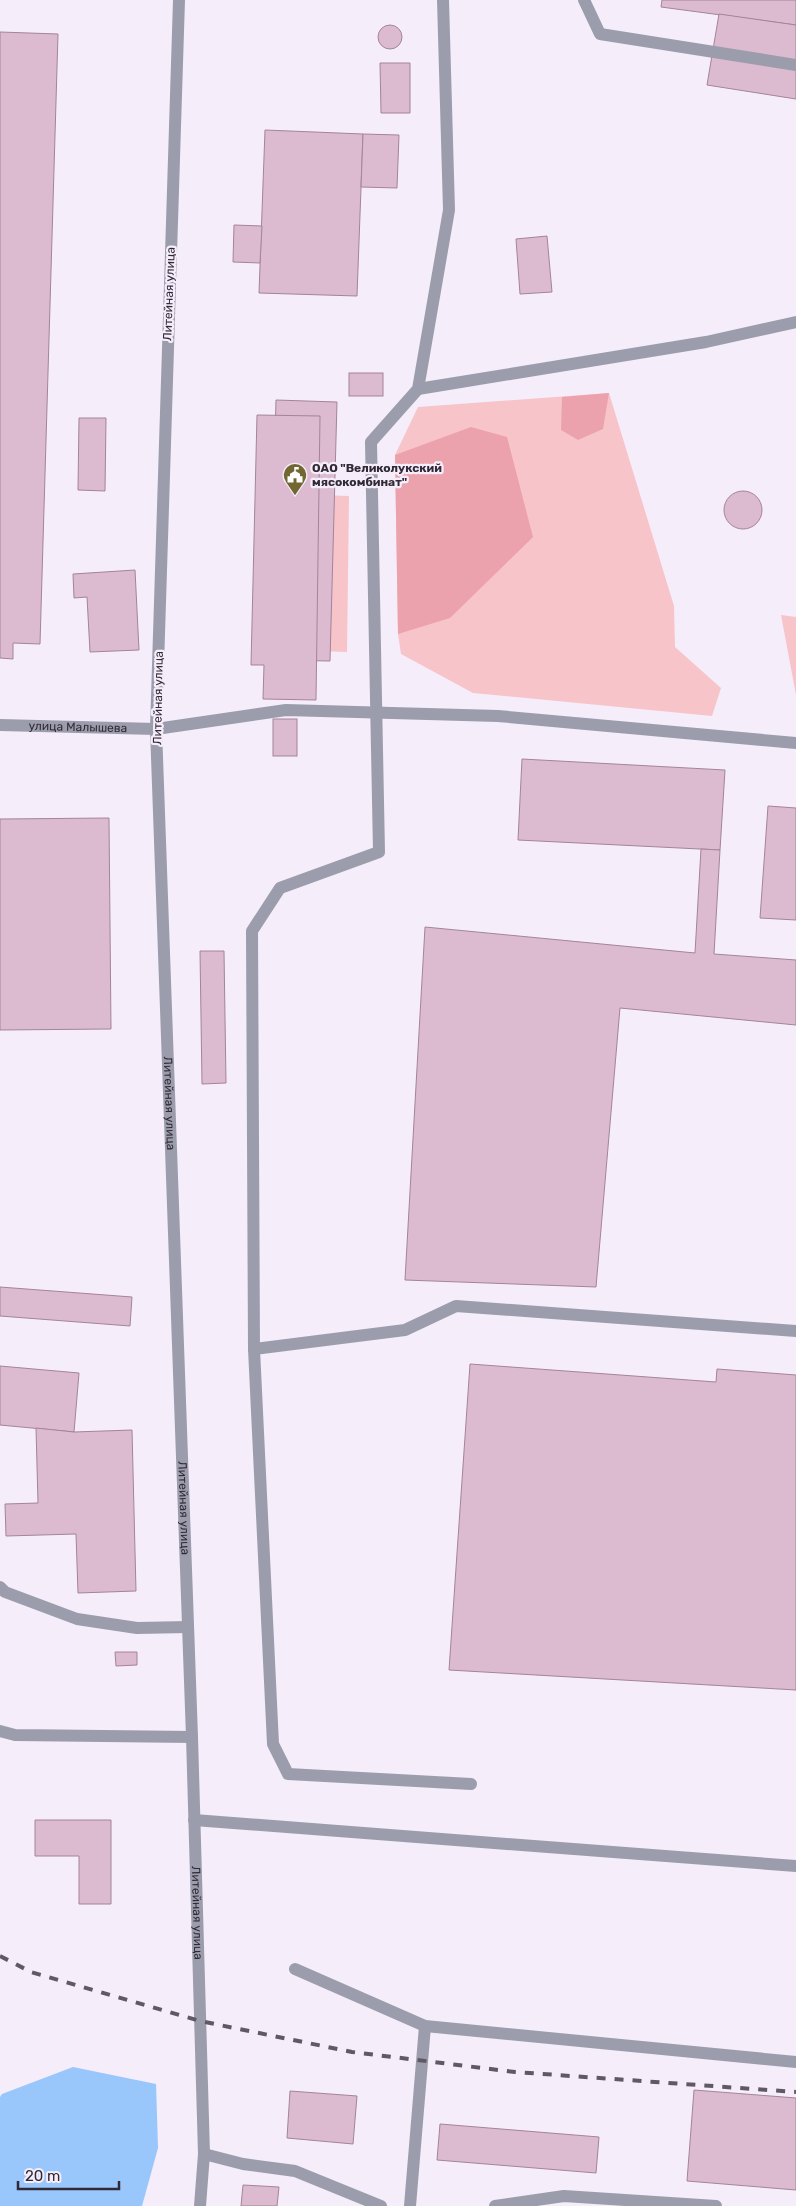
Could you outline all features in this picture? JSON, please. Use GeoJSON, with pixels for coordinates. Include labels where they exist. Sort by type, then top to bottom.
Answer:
{"type":"FeatureCollection","features":[{"type":"Feature","properties":{"kind":"street","name":"Литейная улица"},"geometry":{"type":"LineString","coordinates":[[179,0],[156,729],[192,1737],[204,2154],[200,2206]]}},
{"type":"Feature","properties":{"kind":"street"},"geometry":{"type":"LineString","coordinates":[[443,0],[449,210],[418,389],[371,442],[379,852],[280,888],[252,931],[254,1349],[272,1744],[288,1774],[471,1784]]}},
{"type":"Feature","properties":{"kind":"street"},"geometry":{"type":"LineString","coordinates":[[584,0],[600,34],[796,65]]}},
{"type":"Feature","properties":{"kind":"street"},"geometry":{"type":"LineString","coordinates":[[418,389],[706,342],[796,322]]}},
{"type":"Feature","properties":{"kind":"street","name":"улица Малышева"},"geometry":{"type":"LineString","coordinates":[[0,725],[156,729],[286,710],[375,712],[498,716],[796,743]]}},
{"type":"Feature","properties":{"kind":"street"},"geometry":{"type":"LineString","coordinates":[[254,1349],[405,1330],[456,1306],[796,1331]]}},
{"type":"Feature","properties":{"kind":"street"},"geometry":{"type":"LineString","coordinates":[[0,1587],[5,1592],[77,1619],[137,1628],[188,1626]]}},
{"type":"Feature","properties":{"kind":"street"},"geometry":{"type":"LineString","coordinates":[[0,1731],[15,1735],[192,1737]]}},
{"type":"Feature","properties":{"kind":"street"},"geometry":{"type":"LineString","coordinates":[[194,1820],[796,1866]]}},
{"type":"Feature","properties":{"kind":"street"},"geometry":{"type":"LineString","coordinates":[[295,1970],[425,2026],[796,2062]]}},
{"type":"Feature","properties":{"kind":"street"},"geometry":{"type":"LineString","coordinates":[[410,2206],[425,2026]]}},
{"type":"Feature","properties":{"kind":"street"},"geometry":{"type":"LineString","coordinates":[[204,2154],[243,2164],[295,2170],[381,2206]]}},
{"type":"Feature","properties":{"kind":"street"},"geometry":{"type":"LineString","coordinates":[[495,2206],[564,2196],[716,2206]]}},
{"type":"Feature","properties":{"kind":"shaded area"},"geometry":{"type":"Polygon","coordinates":[[[609,393],[674,606],[675,647],[721,688],[712,716],[473,693],[401,654],[398,634],[395,455],[418,407],[609,393]]]}},
{"type":"Feature","properties":{"kind":"shaded area"},"geometry":{"type":"Polygon","coordinates":[[[609,393],[603,429],[578,440],[561,430],[562,397],[609,393]]]}},
{"type":"Feature","properties":{"kind":"shaded area"},"geometry":{"type":"Polygon","coordinates":[[[471,427],[507,437],[533,537],[450,618],[398,634],[395,455],[471,427]]]}},
{"type":"Feature","properties":{"kind":"shaded area"},"geometry":{"type":"Polygon","coordinates":[[[319,495],[349,496],[347,652],[317,651],[319,495]]]}},
{"type":"Feature","properties":{"kind":"shaded area"},"geometry":{"type":"Polygon","coordinates":[[[781,615],[796,617],[796,695],[781,615]]]}},
{"type":"Feature","properties":{"kind":"water"},"geometry":{"type":"Polygon","coordinates":[[[73,2067],[156,2084],[158,2148],[142,2206],[0,2206],[0,2097],[2,2094],[73,2067]]]}},
{"type":"Feature","properties":{"kind":"building"},"geometry":{"type":"Polygon","coordinates":[[[662,0],[796,0],[796,25],[661,7],[662,0]]]}},
{"type":"Feature","properties":{"kind":"building"},"geometry":{"type":"Polygon","coordinates":[[[719,14],[796,25],[796,99],[707,85],[719,14]]]}},
{"type":"Feature","properties":{"kind":"building"},"geometry":{"type":"Polygon","coordinates":[[[390,25],[399,28],[402,37],[399,46],[390,49],[381,46],[378,37],[381,28],[390,25]]]}},
{"type":"Feature","properties":{"kind":"building"},"geometry":{"type":"Polygon","coordinates":[[[0,32],[58,34],[40,644],[13,643],[13,659],[0,658],[0,32]]]}},
{"type":"Feature","properties":{"kind":"building"},"geometry":{"type":"Polygon","coordinates":[[[380,63],[410,63],[410,113],[381,113],[380,63]]]}},
{"type":"Feature","properties":{"kind":"building"},"geometry":{"type":"Polygon","coordinates":[[[265,130],[363,134],[357,296],[259,293],[265,130]]]}},
{"type":"Feature","properties":{"kind":"building"},"geometry":{"type":"Polygon","coordinates":[[[363,134],[399,135],[397,188],[361,187],[363,134]]]}},
{"type":"Feature","properties":{"kind":"building"},"geometry":{"type":"Polygon","coordinates":[[[234,225],[262,226],[260,263],[233,262],[234,225]]]}},
{"type":"Feature","properties":{"kind":"building"},"geometry":{"type":"Polygon","coordinates":[[[547,236],[552,292],[520,294],[516,239],[547,236]]]}},
{"type":"Feature","properties":{"kind":"building"},"geometry":{"type":"Polygon","coordinates":[[[349,373],[383,373],[383,396],[349,396],[349,373]]]}},
{"type":"Feature","properties":{"kind":"building"},"geometry":{"type":"Polygon","coordinates":[[[276,400],[337,402],[330,661],[269,660],[276,400]]]}},
{"type":"Feature","properties":{"kind":"building"},"geometry":{"type":"Polygon","coordinates":[[[257,415],[320,416],[316,700],[263,699],[264,665],[251,665],[257,415]]]}},
{"type":"Feature","properties":{"kind":"building"},"geometry":{"type":"Polygon","coordinates":[[[79,418],[106,418],[105,491],[78,490],[79,418]]]}},
{"type":"Feature","properties":{"kind":"building"},"geometry":{"type":"Polygon","coordinates":[[[743,491],[757,496],[762,510],[757,524],[743,529],[729,524],[724,510],[729,496],[743,491]]]}},
{"type":"Feature","properties":{"kind":"building"},"geometry":{"type":"Polygon","coordinates":[[[135,570],[139,650],[90,652],[87,597],[74,598],[73,574],[135,570]]]}},
{"type":"Feature","properties":{"kind":"building"},"geometry":{"type":"Polygon","coordinates":[[[273,719],[297,719],[297,756],[273,756],[273,719]]]}},
{"type":"Feature","properties":{"kind":"building"},"geometry":{"type":"Polygon","coordinates":[[[522,759],[725,770],[720,850],[518,840],[522,759]]]}},
{"type":"Feature","properties":{"kind":"building"},"geometry":{"type":"Polygon","coordinates":[[[768,806],[796,808],[796,920],[760,918],[768,806]]]}},
{"type":"Feature","properties":{"kind":"building"},"geometry":{"type":"Polygon","coordinates":[[[109,818],[111,1029],[0,1030],[0,819],[109,818]]]}},
{"type":"Feature","properties":{"kind":"building"},"geometry":{"type":"Polygon","coordinates":[[[701,849],[720,850],[714,954],[796,960],[796,1025],[620,1008],[596,1287],[405,1280],[425,927],[695,953],[701,849]]]}},
{"type":"Feature","properties":{"kind":"building"},"geometry":{"type":"Polygon","coordinates":[[[200,951],[224,951],[226,1083],[202,1084],[200,951]]]}},
{"type":"Feature","properties":{"kind":"building"},"geometry":{"type":"Polygon","coordinates":[[[0,1287],[132,1297],[130,1326],[0,1316],[0,1287]]]}},
{"type":"Feature","properties":{"kind":"building"},"geometry":{"type":"Polygon","coordinates":[[[470,1364],[716,1382],[717,1369],[796,1375],[796,1690],[449,1670],[470,1364]]]}},
{"type":"Feature","properties":{"kind":"building"},"geometry":{"type":"Polygon","coordinates":[[[0,1366],[79,1373],[74,1432],[0,1425],[0,1366]]]}},
{"type":"Feature","properties":{"kind":"building"},"geometry":{"type":"Polygon","coordinates":[[[36,1428],[74,1432],[132,1430],[136,1591],[78,1593],[76,1534],[6,1536],[5,1504],[38,1503],[36,1428]]]}},
{"type":"Feature","properties":{"kind":"building"},"geometry":{"type":"Polygon","coordinates":[[[115,1652],[137,1652],[137,1665],[116,1666],[115,1652]]]}},
{"type":"Feature","properties":{"kind":"building"},"geometry":{"type":"Polygon","coordinates":[[[35,1820],[111,1820],[111,1904],[79,1904],[79,1856],[35,1856],[35,1820]]]}},
{"type":"Feature","properties":{"kind":"building"},"geometry":{"type":"Polygon","coordinates":[[[694,2090],[796,2098],[796,2190],[687,2181],[694,2090]]]}},
{"type":"Feature","properties":{"kind":"building"},"geometry":{"type":"Polygon","coordinates":[[[290,2091],[357,2096],[353,2144],[287,2138],[290,2091]]]}},
{"type":"Feature","properties":{"kind":"building"},"geometry":{"type":"Polygon","coordinates":[[[440,2124],[599,2137],[596,2173],[437,2160],[440,2124]]]}},
{"type":"Feature","properties":{"kind":"building"},"geometry":{"type":"Polygon","coordinates":[[[243,2185],[279,2187],[277,2206],[241,2206],[243,2185]]]}},
{"type":"Feature","properties":{"kind":"railway"},"geometry":{"type":"LineString","coordinates":[[0,1956],[31,1972],[200,2021],[352,2052],[515,2072],[796,2092]]}},
{"type":"Feature","properties":{"kind":"place","name":"ОАО \"Великолукский мясокомбинат\""},"geometry":{"type":"Point","coordinates":[295,496]}}]}
